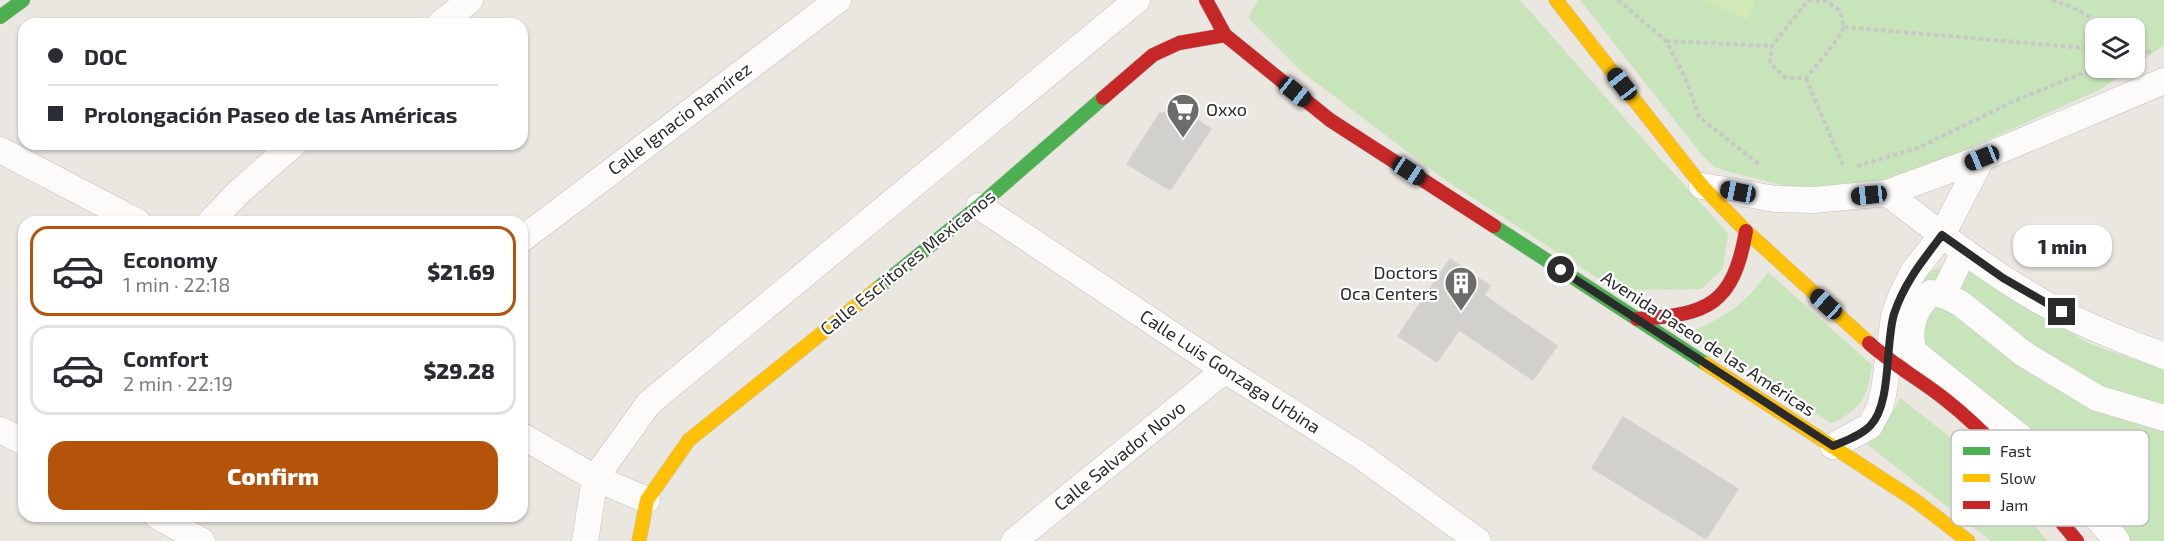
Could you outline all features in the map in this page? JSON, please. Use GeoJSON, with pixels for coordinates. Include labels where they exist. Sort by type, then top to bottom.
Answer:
{"type":"FeatureCollection","features":[{"type":"Feature","properties":{"kind":"main road"},"geometry":{"type":"LineString","coordinates":[[0,17],[23,0]]}},
{"type":"Feature","properties":{"kind":"main road","name":"Avenida Paseo de las Américas"},"geometry":{"type":"LineString","coordinates":[[1206,0],[1225,35],[1330,120],[1833,446],[1916,501],[1968,541]]}},
{"type":"Feature","properties":{"kind":"main road"},"geometry":{"type":"LineString","coordinates":[[1556,0],[1702,186],[1746,231],[1887,360],[1946,400],[1980,430]]}},
{"type":"Feature","properties":{"kind":"main road","name":"Calle Escritores Mexicanos"},"geometry":{"type":"LineString","coordinates":[[639,541],[648,500],[689,440],[979,206],[1153,55],[1179,43],[1225,35]]}},
{"type":"Feature","properties":{"kind":"main road"},"geometry":{"type":"LineString","coordinates":[[1637,320],[1689,313],[1717,301],[1732,281],[1746,231]]}},
{"type":"Feature","properties":{"kind":"main road"},"geometry":{"type":"LineString","coordinates":[[2064,526],[2077,541]]}},
{"type":"Feature","properties":{"kind":"street"},"geometry":{"type":"LineString","coordinates":[[448,18],[470,0]]}},
{"type":"Feature","properties":{"kind":"street","name":"Calle Ignacio Ramírez"},"geometry":{"type":"LineString","coordinates":[[528,234],[838,0]]}},
{"type":"Feature","properties":{"kind":"street"},"geometry":{"type":"LineString","coordinates":[[585,541],[595,478],[649,404],[1137,0]]}},
{"type":"Feature","properties":{"kind":"street"},"geometry":{"type":"LineString","coordinates":[[1702,186],[1774,199],[1814,200],[1887,193],[1982,158],[2164,81]]}},
{"type":"Feature","properties":{"kind":"street"},"geometry":{"type":"LineString","coordinates":[[0,150],[126,216]]}},
{"type":"Feature","properties":{"kind":"street"},"geometry":{"type":"LineString","coordinates":[[216,216],[240,191],[287,150]]}},
{"type":"Feature","properties":{"kind":"street"},"geometry":{"type":"LineString","coordinates":[[1833,446],[1870,426],[1880,408],[1894,316],[1902,294],[1914,272],[1942,235],[1982,158]]}},
{"type":"Feature","properties":{"kind":"street"},"geometry":{"type":"LineString","coordinates":[[1887,193],[1964,251],[2043,303],[2101,331],[2164,356]]}},
{"type":"Feature","properties":{"kind":"street","name":"Calle Luis Gonzaga Urbina"},"geometry":{"type":"LineString","coordinates":[[979,206],[1225,370],[1361,456],[1478,541]]}},
{"type":"Feature","properties":{"kind":"street"},"geometry":{"type":"LineString","coordinates":[[1943,295],[1964,251]]}},
{"type":"Feature","properties":{"kind":"street"},"geometry":{"type":"LineString","coordinates":[[2012,430],[1914,352],[1910,340],[1912,324],[1922,301],[1931,293],[1943,295],[1959,303],[2024,354],[2097,398],[2164,418]]}},
{"type":"Feature","properties":{"kind":"street","name":"Calle Salvador Novo"},"geometry":{"type":"LineString","coordinates":[[1014,541],[1225,370]]}},
{"type":"Feature","properties":{"kind":"street"},"geometry":{"type":"LineString","coordinates":[[0,430],[18,439]]}},
{"type":"Feature","properties":{"kind":"street"},"geometry":{"type":"LineString","coordinates":[[528,439],[595,478],[648,500]]}},
{"type":"Feature","properties":{"kind":"street"},"geometry":{"type":"LineString","coordinates":[[168,522],[202,541]]}},
{"type":"Feature","properties":{"kind":"street"},"geometry":{"type":"LineString","coordinates":[[2104,526],[2117,541]]}},
{"type":"Feature","properties":{"kind":"path"},"geometry":{"type":"LineString","coordinates":[[1617,0],[1666,41],[1685,77],[1699,117],[1757,165],[1767,167]]}},
{"type":"Feature","properties":{"kind":"path"},"geometry":{"type":"LineString","coordinates":[[1808,0],[1827,1],[1840,11],[1844,27],[1834,44],[1806,78],[1786,78],[1770,63],[1772,46],[1808,0]]}},
{"type":"Feature","properties":{"kind":"path"},"geometry":{"type":"LineString","coordinates":[[2052,0],[2072,7],[2091,18]]}},
{"type":"Feature","properties":{"kind":"path"},"geometry":{"type":"LineString","coordinates":[[1844,27],[2085,48]]}},
{"type":"Feature","properties":{"kind":"path"},"geometry":{"type":"LineString","coordinates":[[1666,41],[1772,46]]}},
{"type":"Feature","properties":{"kind":"path"},"geometry":{"type":"LineString","coordinates":[[2145,49],[2152,53]]}},
{"type":"Feature","properties":{"kind":"path"},"geometry":{"type":"LineString","coordinates":[[2145,53],[2152,53]]}},
{"type":"Feature","properties":{"kind":"path"},"geometry":{"type":"LineString","coordinates":[[2145,55],[2152,53]]}},
{"type":"Feature","properties":{"kind":"path"},"geometry":{"type":"LineString","coordinates":[[1835,171],[1918,148],[2012,102],[2085,73]]}},
{"type":"Feature","properties":{"kind":"path"},"geometry":{"type":"LineString","coordinates":[[1806,78],[1845,169]]}},
{"type":"Feature","properties":{"kind":"green space"},"geometry":{"type":"Polygon","coordinates":[[[1258,0],[1520,0],[1728,233],[1723,269],[1701,289],[1616,290],[1445,180],[1302,72],[1248,18],[1258,0]]]}},
{"type":"Feature","properties":{"kind":"green space"},"geometry":{"type":"Polygon","coordinates":[[[1580,0],[2164,0],[2164,45],[2145,59],[2145,18],[2085,18],[2085,78],[2117,78],[2101,89],[1903,178],[1816,190],[1733,173],[1715,167],[1702,155],[1580,0]]]}},
{"type":"Feature","properties":{"kind":"green space"},"geometry":{"type":"Polygon","coordinates":[[[1703,0],[1756,0],[1748,20],[1703,0]]]}},
{"type":"Feature","properties":{"kind":"green space"},"geometry":{"type":"Polygon","coordinates":[[[1946,265],[1968,270],[2088,343],[2164,370],[2164,541],[2118,541],[2102,526],[2149,526],[2149,430],[1999,430],[1913,349],[1910,301],[1928,272],[1946,265]]]}},
{"type":"Feature","properties":{"kind":"green space"},"geometry":{"type":"Polygon","coordinates":[[[1768,272],[1872,365],[1868,385],[1861,401],[1850,413],[1831,423],[1690,332],[1714,321],[1734,308],[1752,292],[1768,272]]]}},
{"type":"Feature","properties":{"kind":"green space"},"geometry":{"type":"Polygon","coordinates":[[[1900,398],[1951,438],[1951,510],[1868,445],[1892,414],[1900,398]]]}},
{"type":"Feature","properties":{"kind":"green space"},"geometry":{"type":"Polygon","coordinates":[[[1972,526],[2035,526],[2048,541],[1991,541],[1972,526]]]}},
{"type":"Feature","properties":{"kind":"building"},"geometry":{"type":"Polygon","coordinates":[[[1183,110],[1211,129],[1170,190],[1127,164],[1160,113],[1183,110]]]}},
{"type":"Feature","properties":{"kind":"building","name":"Doctors Oca Centers"},"geometry":{"type":"Polygon","coordinates":[[[1450,259],[1490,286],[1484,295],[1557,346],[1533,380],[1459,330],[1437,362],[1398,336],[1450,259]]]}},
{"type":"Feature","properties":{"kind":"building"},"geometry":{"type":"Polygon","coordinates":[[[1623,417],[1738,489],[1706,539],[1592,468],[1623,417]]]}},
{"type":"Feature","properties":{"kind":"traffic: fast"},"geometry":{"type":"LineString","coordinates":[[0,17],[23,0]]}},
{"type":"Feature","properties":{"kind":"traffic: fast"},"geometry":{"type":"LineString","coordinates":[[878,288],[979,206],[1103,98]]}},
{"type":"Feature","properties":{"kind":"traffic: fast"},"geometry":{"type":"LineString","coordinates":[[1494,226],[1706,364]]}},
{"type":"Feature","properties":{"kind":"traffic: slow"},"geometry":{"type":"LineString","coordinates":[[1556,0],[1702,186],[1746,231],[1869,343]]}},
{"type":"Feature","properties":{"kind":"traffic: slow"},"geometry":{"type":"LineString","coordinates":[[639,541],[647,500],[689,440],[878,288]]}},
{"type":"Feature","properties":{"kind":"traffic: slow"},"geometry":{"type":"LineString","coordinates":[[1706,364],[1916,501],[1968,541]]}},
{"type":"Feature","properties":{"kind":"traffic: jam"},"geometry":{"type":"LineString","coordinates":[[1206,0],[1225,35],[1330,120],[1494,226]]}},
{"type":"Feature","properties":{"kind":"traffic: jam"},"geometry":{"type":"LineString","coordinates":[[1103,98],[1153,55],[1179,43],[1225,35]]}},
{"type":"Feature","properties":{"kind":"traffic: jam"},"geometry":{"type":"LineString","coordinates":[[1637,319],[1682,314],[1699,309],[1713,301],[1725,290],[1733,275],[1746,231]]}},
{"type":"Feature","properties":{"kind":"traffic: jam"},"geometry":{"type":"LineString","coordinates":[[1869,343],[1946,400],[1980,430]]}},
{"type":"Feature","properties":{"kind":"traffic: jam"},"geometry":{"type":"LineString","coordinates":[[2064,526],[2077,541]]}},
{"type":"Feature","properties":{"kind":"place","name":"Oxxo"},"geometry":{"type":"Point","coordinates":[1183,139]}},
{"type":"Feature","properties":{"kind":"place","name":"Doctors Oca Centers"},"geometry":{"type":"Point","coordinates":[1461,312]}},
{"type":"Feature","properties":{"kind":"route"},"geometry":{"type":"LineString","coordinates":[[1561,270],[1833,446],[1870,426],[1880,408],[1894,316],[1902,294],[1914,272],[1942,235],[2003,278],[2062,312]]}}]}
